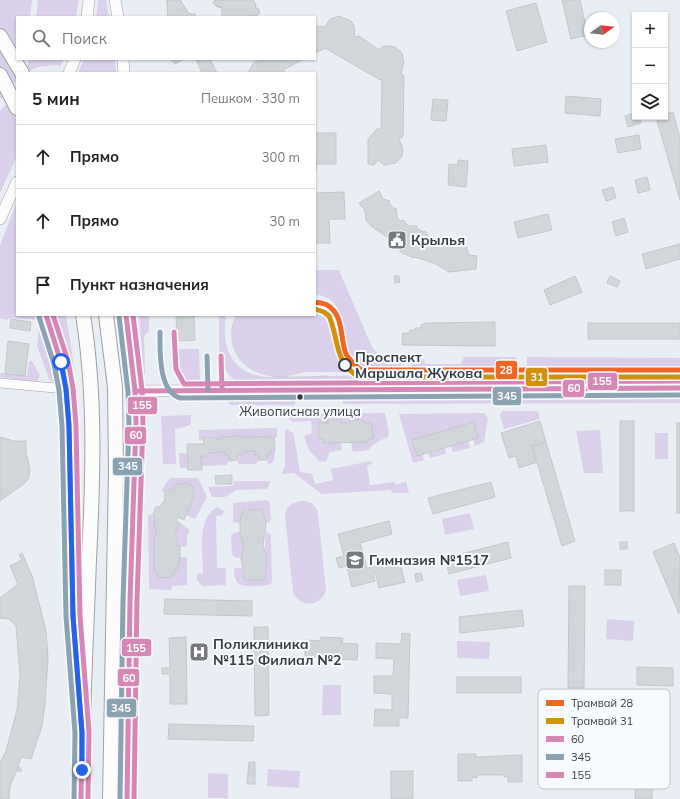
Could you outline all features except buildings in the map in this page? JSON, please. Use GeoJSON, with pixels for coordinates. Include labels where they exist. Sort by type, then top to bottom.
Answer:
{"type":"FeatureCollection","features":[{"type":"Feature","properties":{"kind":"main road"},"geometry":{"type":"LineString","coordinates":[[0,36],[21,72]]}},
{"type":"Feature","properties":{"kind":"main road"},"geometry":{"type":"LineString","coordinates":[[0,75],[16,106]]}},
{"type":"Feature","properties":{"kind":"main road"},"geometry":{"type":"LineString","coordinates":[[46,316],[56,343],[66,389],[69,426],[73,616],[82,733]]}},
{"type":"Feature","properties":{"kind":"main road"},"geometry":{"type":"LineString","coordinates":[[81,799],[92,467],[92,391],[88,344],[83,316]]}},
{"type":"Feature","properties":{"kind":"main road"},"geometry":{"type":"LineString","coordinates":[[106,316],[115,395],[116,472],[110,799]]}},
{"type":"Feature","properties":{"kind":"main road"},"geometry":{"type":"LineString","coordinates":[[126,316],[135,391],[136,423],[130,601],[127,799]]}},
{"type":"Feature","properties":{"kind":"street"},"geometry":{"type":"LineString","coordinates":[[87,16],[89,0]]}},
{"type":"Feature","properties":{"kind":"street"},"geometry":{"type":"LineString","coordinates":[[115,0],[118,16]]}},
{"type":"Feature","properties":{"kind":"street"},"geometry":{"type":"LineString","coordinates":[[69,72],[75,60]]}},
{"type":"Feature","properties":{"kind":"street"},"geometry":{"type":"LineString","coordinates":[[123,60],[124,72]]}},
{"type":"Feature","properties":{"kind":"street"},"geometry":{"type":"LineString","coordinates":[[0,219],[16,184]]}},
{"type":"Feature","properties":{"kind":"street"},"geometry":{"type":"LineString","coordinates":[[131,316],[131,352]]}},
{"type":"Feature","properties":{"kind":"street"},"geometry":{"type":"LineString","coordinates":[[0,383],[66,389]]}},
{"type":"Feature","properties":{"kind":"street"},"geometry":{"type":"LineString","coordinates":[[135,391],[680,388]]}},
{"type":"Feature","properties":{"kind":"shaded area"},"geometry":{"type":"Polygon","coordinates":[[[0,0],[32,0],[30,16],[16,16],[16,60],[23,60],[19,72],[16,72],[16,81],[0,99],[0,0]]]}},
{"type":"Feature","properties":{"kind":"shaded area"},"geometry":{"type":"Polygon","coordinates":[[[38,0],[79,0],[76,16],[36,16],[38,0]]]}},
{"type":"Feature","properties":{"kind":"shaded area"},"geometry":{"type":"Polygon","coordinates":[[[98,0],[106,0],[109,16],[96,16],[98,0]]]}},
{"type":"Feature","properties":{"kind":"shaded area"},"geometry":{"type":"Polygon","coordinates":[[[29,60],[64,60],[60,67],[57,65],[37,67],[26,72],[29,60]]]}},
{"type":"Feature","properties":{"kind":"shaded area"},"geometry":{"type":"Polygon","coordinates":[[[84,60],[115,60],[116,72],[78,72],[84,60]]]}},
{"type":"Feature","properties":{"kind":"shaded area"},"geometry":{"type":"Polygon","coordinates":[[[16,92],[16,158],[0,193],[0,111],[16,92]]]}},
{"type":"Feature","properties":{"kind":"shaded area"},"geometry":{"type":"Polygon","coordinates":[[[16,204],[16,316],[40,316],[59,383],[57,385],[49,379],[37,346],[40,320],[12,318],[6,320],[0,318],[0,245],[16,204]]]}},
{"type":"Feature","properties":{"kind":"shaded area"},"geometry":{"type":"Polygon","coordinates":[[[316,270],[339,270],[372,347],[384,362],[400,364],[404,368],[404,382],[239,382],[231,377],[225,370],[219,344],[219,316],[226,316],[226,341],[229,352],[234,361],[241,368],[250,373],[261,376],[275,377],[252,369],[246,365],[236,352],[232,337],[232,329],[237,316],[316,316],[316,302],[326,305],[330,308],[336,316],[342,330],[339,311],[333,302],[322,296],[316,295],[316,270]],[[304,372],[285,377],[368,375],[345,372],[304,372]]]}},
{"type":"Feature","properties":{"kind":"shaded area"},"geometry":{"type":"Polygon","coordinates":[[[54,316],[66,316],[73,360],[78,426],[67,361],[54,316]]]}},
{"type":"Feature","properties":{"kind":"shaded area"},"geometry":{"type":"Polygon","coordinates":[[[139,316],[149,316],[149,331],[144,336],[144,375],[139,316]]]}},
{"type":"Feature","properties":{"kind":"shaded area"},"geometry":{"type":"Polygon","coordinates":[[[172,349],[199,349],[200,381],[185,381],[181,378],[174,367],[172,349]]]}},
{"type":"Feature","properties":{"kind":"shaded area"},"geometry":{"type":"Polygon","coordinates":[[[464,357],[516,357],[516,368],[414,369],[410,363],[412,358],[423,358],[425,364],[461,364],[464,357]]]}},
{"type":"Feature","properties":{"kind":"shaded area"},"geometry":{"type":"Polygon","coordinates":[[[527,357],[680,358],[680,368],[527,368],[527,357]]]}},
{"type":"Feature","properties":{"kind":"shaded area"},"geometry":{"type":"Polygon","coordinates":[[[29,361],[32,361],[40,375],[36,382],[0,377],[0,373],[27,376],[29,361]]]}},
{"type":"Feature","properties":{"kind":"shaded area"},"geometry":{"type":"Polygon","coordinates":[[[680,397],[680,403],[343,404],[343,399],[680,397]]]}},
{"type":"Feature","properties":{"kind":"shaded area"},"geometry":{"type":"Polygon","coordinates":[[[227,400],[295,400],[295,405],[230,405],[227,400]]]}},
{"type":"Feature","properties":{"kind":"shaded area"},"geometry":{"type":"Polygon","coordinates":[[[502,411],[536,411],[539,413],[540,419],[504,429],[500,415],[502,411]]]}},
{"type":"Feature","properties":{"kind":"shaded area"},"geometry":{"type":"Polygon","coordinates":[[[385,413],[389,433],[388,437],[377,442],[368,450],[353,452],[351,442],[368,442],[368,439],[373,439],[372,423],[364,423],[364,420],[351,420],[350,423],[341,423],[340,420],[328,420],[328,423],[319,423],[319,439],[324,439],[324,443],[341,442],[342,450],[330,452],[326,461],[320,462],[309,450],[304,436],[312,433],[311,421],[293,422],[287,417],[290,414],[385,413]]]}},
{"type":"Feature","properties":{"kind":"shaded area"},"geometry":{"type":"Polygon","coordinates":[[[484,413],[488,418],[484,442],[475,446],[473,439],[478,437],[474,422],[412,440],[417,456],[422,454],[424,460],[413,463],[399,414],[484,413]]]}},
{"type":"Feature","properties":{"kind":"shaded area"},"geometry":{"type":"Polygon","coordinates":[[[191,415],[191,424],[175,429],[176,464],[163,464],[161,416],[191,415]]]}},
{"type":"Feature","properties":{"kind":"shaded area"},"geometry":{"type":"Polygon","coordinates":[[[277,428],[277,438],[270,438],[270,436],[242,438],[241,436],[211,439],[211,437],[204,437],[203,440],[199,441],[199,430],[277,428]]]}},
{"type":"Feature","properties":{"kind":"shaded area"},"geometry":{"type":"Polygon","coordinates":[[[285,429],[293,433],[300,472],[312,474],[315,484],[333,480],[331,469],[371,461],[372,463],[367,466],[370,485],[394,482],[397,485],[406,481],[409,493],[392,493],[391,490],[322,494],[294,473],[281,474],[285,467],[285,429]]]}},
{"type":"Feature","properties":{"kind":"shaded area"},"geometry":{"type":"Polygon","coordinates":[[[600,430],[603,473],[584,473],[576,431],[600,430]]]}},
{"type":"Feature","properties":{"kind":"shaded area"},"geometry":{"type":"Polygon","coordinates":[[[655,433],[668,433],[668,459],[655,459],[655,433]]]}},
{"type":"Feature","properties":{"kind":"shaded area"},"geometry":{"type":"Polygon","coordinates":[[[468,441],[470,448],[453,452],[451,446],[468,441]]]}},
{"type":"Feature","properties":{"kind":"shaded area"},"geometry":{"type":"Polygon","coordinates":[[[445,448],[446,454],[430,458],[428,453],[445,448]]]}},
{"type":"Feature","properties":{"kind":"shaded area"},"geometry":{"type":"Polygon","coordinates":[[[255,451],[255,455],[259,455],[259,460],[256,464],[238,464],[237,455],[242,455],[242,452],[255,451]]]}},
{"type":"Feature","properties":{"kind":"shaded area"},"geometry":{"type":"Polygon","coordinates":[[[271,451],[275,451],[274,460],[272,463],[268,464],[267,454],[271,454],[271,451]]]}},
{"type":"Feature","properties":{"kind":"shaded area"},"geometry":{"type":"Polygon","coordinates":[[[225,452],[225,455],[229,455],[229,461],[226,465],[202,466],[201,456],[208,456],[208,453],[225,452]]]}},
{"type":"Feature","properties":{"kind":"shaded area"},"geometry":{"type":"Polygon","coordinates":[[[179,453],[187,453],[188,468],[180,468],[179,453]]]}},
{"type":"Feature","properties":{"kind":"shaded area"},"geometry":{"type":"Polygon","coordinates":[[[170,478],[198,478],[207,497],[195,519],[186,515],[194,496],[193,487],[188,483],[172,490],[167,490],[165,493],[161,491],[170,478]]]}},
{"type":"Feature","properties":{"kind":"shaded area"},"geometry":{"type":"Polygon","coordinates":[[[235,481],[270,481],[269,486],[266,489],[236,490],[225,497],[212,497],[208,487],[232,486],[235,481]]]}},
{"type":"Feature","properties":{"kind":"shaded area"},"geometry":{"type":"Polygon","coordinates":[[[267,500],[270,504],[271,520],[269,522],[266,523],[262,509],[243,510],[240,523],[233,522],[233,503],[267,500]]]}},
{"type":"Feature","properties":{"kind":"shaded area"},"geometry":{"type":"Polygon","coordinates":[[[304,501],[313,504],[318,513],[326,591],[319,600],[310,604],[300,601],[293,592],[285,516],[287,509],[291,504],[304,501]]]}},
{"type":"Feature","properties":{"kind":"shaded area"},"geometry":{"type":"Polygon","coordinates":[[[217,507],[224,511],[222,515],[216,516],[217,568],[226,568],[226,585],[202,586],[197,580],[197,574],[203,573],[203,528],[210,513],[217,507]]]}},
{"type":"Feature","properties":{"kind":"shaded area"},"geometry":{"type":"Polygon","coordinates":[[[470,513],[474,529],[445,535],[442,519],[470,513]]]}},
{"type":"Feature","properties":{"kind":"shaded area"},"geometry":{"type":"Polygon","coordinates":[[[153,514],[155,518],[154,527],[157,530],[154,570],[158,573],[158,577],[173,577],[173,573],[178,569],[180,557],[187,557],[187,585],[172,586],[171,590],[149,589],[148,515],[153,514]]]}},
{"type":"Feature","properties":{"kind":"shaded area"},"geometry":{"type":"Polygon","coordinates":[[[180,523],[190,530],[187,536],[187,546],[177,547],[177,539],[174,535],[180,523]]]}},
{"type":"Feature","properties":{"kind":"shaded area"},"geometry":{"type":"Polygon","coordinates":[[[266,531],[271,535],[272,583],[255,586],[240,585],[236,580],[234,568],[242,568],[245,580],[265,580],[266,531]]]}},
{"type":"Feature","properties":{"kind":"shaded area"},"geometry":{"type":"Polygon","coordinates":[[[235,532],[240,532],[244,546],[241,558],[234,557],[232,554],[231,535],[235,532]]]}},
{"type":"Feature","properties":{"kind":"shaded area"},"geometry":{"type":"Polygon","coordinates":[[[486,575],[489,591],[460,596],[457,580],[486,575]]]}},
{"type":"Feature","properties":{"kind":"shaded area"},"geometry":{"type":"Polygon","coordinates":[[[607,619],[634,621],[633,641],[606,639],[607,619]]]}},
{"type":"Feature","properties":{"kind":"shaded area"},"geometry":{"type":"Polygon","coordinates":[[[457,641],[490,642],[489,659],[457,658],[457,641]]]}},
{"type":"Feature","properties":{"kind":"shaded area"},"geometry":{"type":"Polygon","coordinates":[[[323,685],[341,685],[341,715],[322,715],[323,685]]]}},
{"type":"Feature","properties":{"kind":"shaded area"},"geometry":{"type":"Polygon","coordinates":[[[268,769],[300,771],[299,788],[267,786],[268,769]]]}},
{"type":"Feature","properties":{"kind":"shaded area"},"geometry":{"type":"Polygon","coordinates":[[[208,773],[228,774],[228,798],[208,798],[208,773]]]}},
{"type":"Feature","properties":{"kind":"tram line","name":"28"},"geometry":{"type":"LineString","coordinates":[[316,302],[327,305],[336,314],[341,327],[346,354],[361,370],[680,370]]}},
{"type":"Feature","properties":{"kind":"tram line","name":"31"},"geometry":{"type":"LineString","coordinates":[[316,309],[324,312],[329,316],[341,358],[346,366],[360,377],[680,377]]}},
{"type":"Feature","properties":{"kind":"tram line"},"geometry":{"type":"LineString","coordinates":[[237,316],[232,330],[233,345],[239,358],[248,367],[259,373],[272,376],[327,376]]}},
{"type":"Feature","properties":{"kind":"transit line","name":"60"},"geometry":{"type":"LineString","coordinates":[[46,316],[61,362],[66,389],[69,426],[73,616],[82,733],[81,799]]}},
{"type":"Feature","properties":{"kind":"transit line","name":"155"},"geometry":{"type":"LineString","coordinates":[[53,316],[68,361],[73,388],[76,425],[80,616],[89,732],[88,799]]}},
{"type":"Feature","properties":{"kind":"transit line","name":"345"},"geometry":{"type":"LineString","coordinates":[[119,316],[128,392],[129,423],[123,601],[120,799]]}},
{"type":"Feature","properties":{"kind":"transit line","name":"60"},"geometry":{"type":"LineString","coordinates":[[126,316],[135,391],[136,423],[130,601],[127,799]]}},
{"type":"Feature","properties":{"kind":"transit line","name":"155"},"geometry":{"type":"LineString","coordinates":[[133,316],[142,390],[143,423],[137,601],[134,799]]}},
{"type":"Feature","properties":{"kind":"transit line","name":"345"},"geometry":{"type":"LineString","coordinates":[[39,317],[54,364],[59,390],[62,426],[66,616],[75,733],[74,799]]}},
{"type":"Feature","properties":{"kind":"transit line","name":"345"},"geometry":{"type":"LineString","coordinates":[[160,332],[161,359],[164,379],[173,394],[180,398],[680,395]]}},
{"type":"Feature","properties":{"kind":"transit line","name":"155"},"geometry":{"type":"LineString","coordinates":[[174,332],[176,369],[184,384],[680,381]]}},
{"type":"Feature","properties":{"kind":"transit line","name":"345"},"geometry":{"type":"LineString","coordinates":[[207,356],[208,390]]}},
{"type":"Feature","properties":{"kind":"transit line","name":"155"},"geometry":{"type":"LineString","coordinates":[[221,356],[222,390]]}},
{"type":"Feature","properties":{"kind":"transit line","name":"60"},"geometry":{"type":"LineString","coordinates":[[135,391],[680,388]]}},
{"type":"Feature","properties":{"kind":"place","name":"Крылья"},"geometry":{"type":"Point","coordinates":[397,240]}},
{"type":"Feature","properties":{"kind":"place","name":"Проспект Маршала Жукова"},"geometry":{"type":"Point","coordinates":[345,365]}},
{"type":"Feature","properties":{"kind":"place","name":"Живописная улица"},"geometry":{"type":"Point","coordinates":[300,397]}},
{"type":"Feature","properties":{"kind":"place","name":"Гимназия №1517"},"geometry":{"type":"Point","coordinates":[355,560]}},
{"type":"Feature","properties":{"kind":"place","name":"Поликлиника №115 Филиал №2"},"geometry":{"type":"Point","coordinates":[199,652]}},
{"type":"Feature","properties":{"kind":"route"},"geometry":{"type":"LineString","coordinates":[[61,362],[66,389],[69,426],[73,616],[82,733],[82,770]]}}]}
